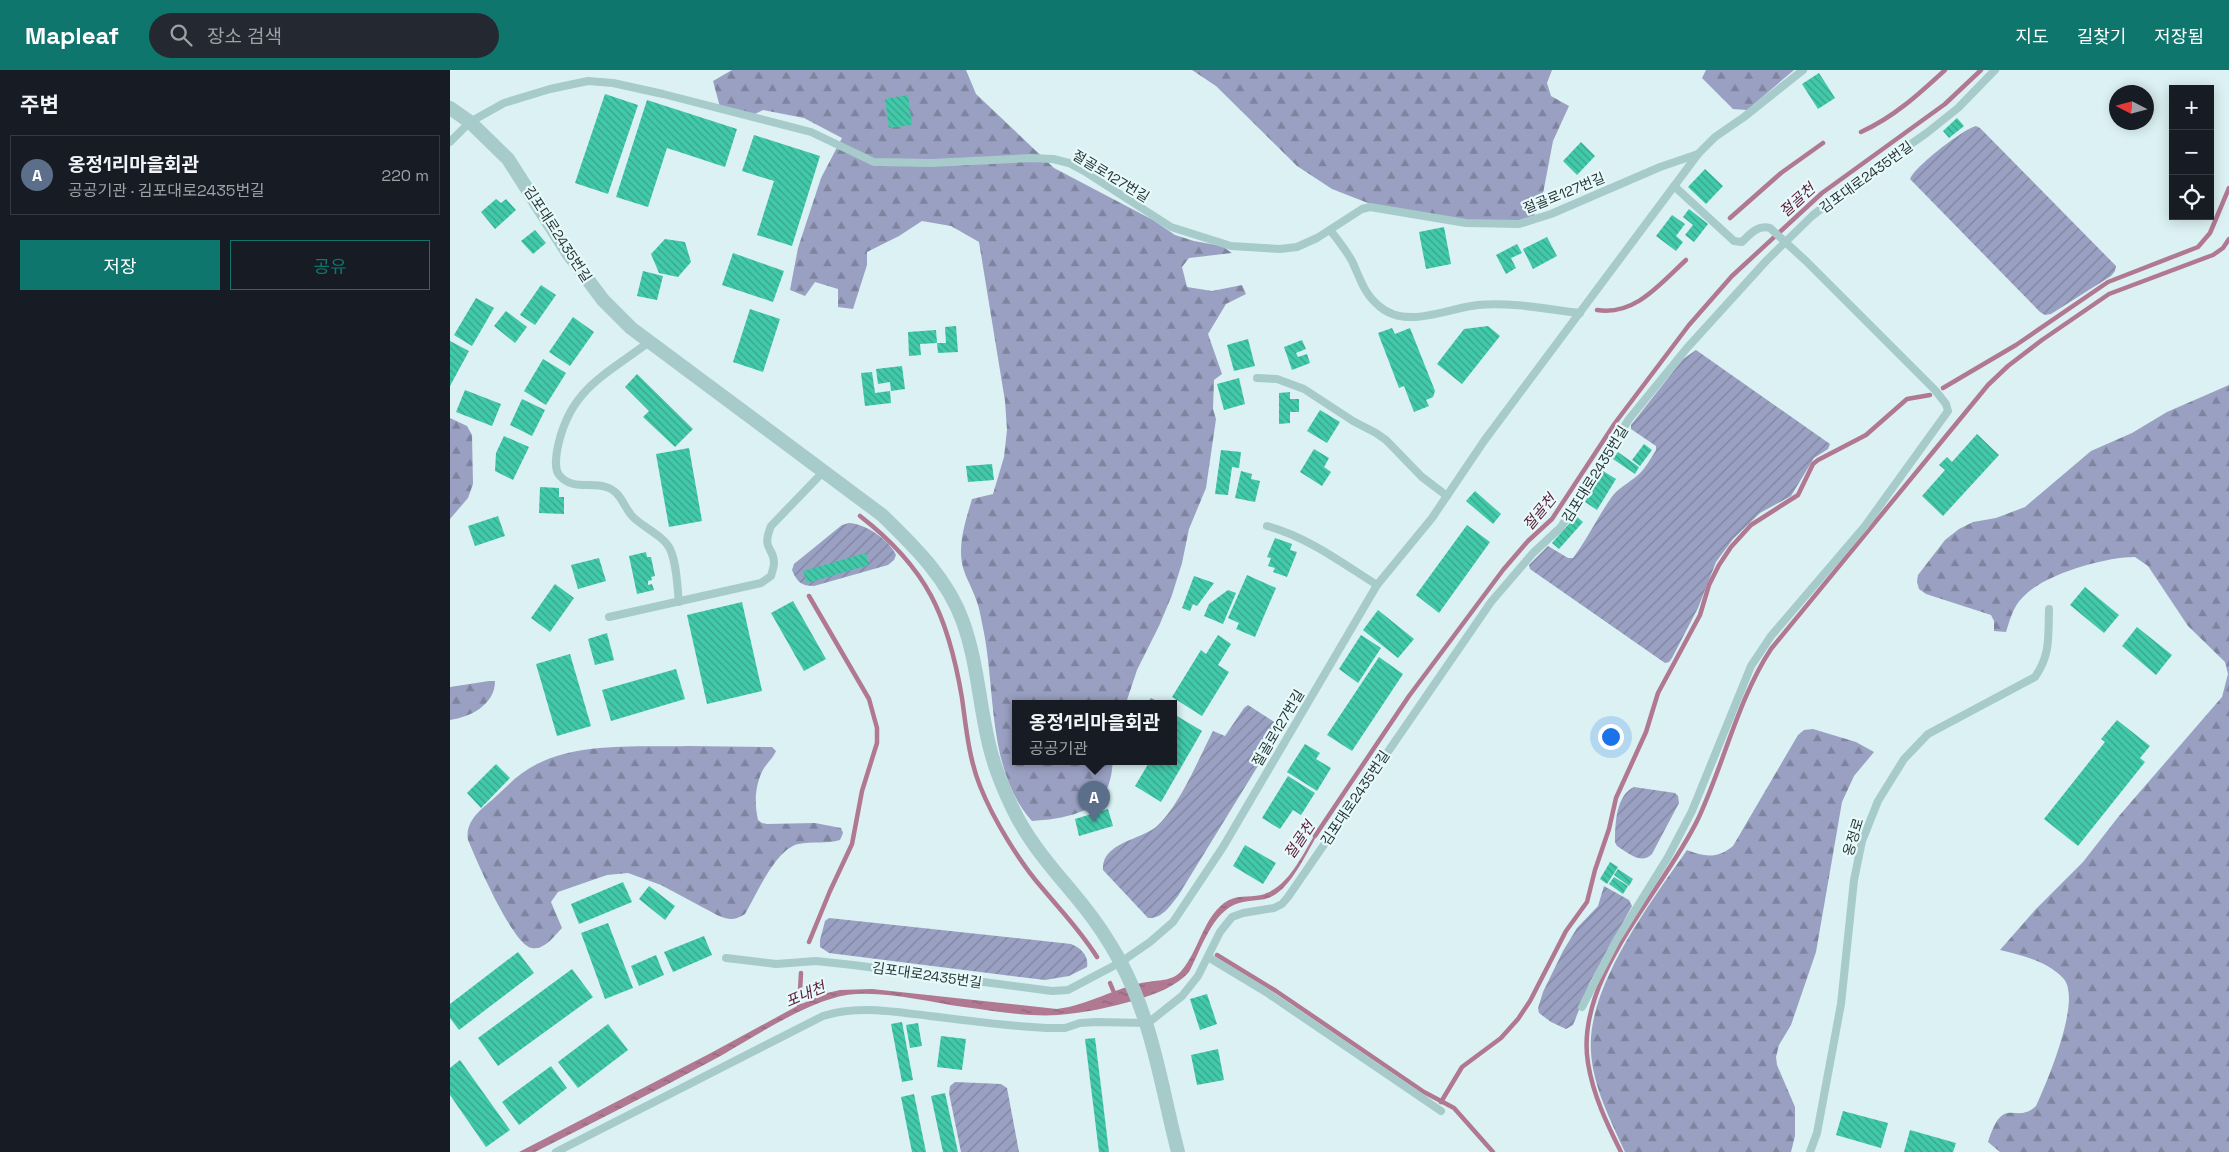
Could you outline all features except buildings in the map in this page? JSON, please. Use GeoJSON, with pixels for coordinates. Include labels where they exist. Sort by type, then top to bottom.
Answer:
{"type":"FeatureCollection","features":[{"type":"Feature","properties":{"kind":"street","name":"김포대로2435번길"},"geometry":{"type":"LineString","coordinates":[[450,108],[470,122],[508,159],[568,253],[603,300],[631,328],[882,514],[918,551],[945,586],[963,621],[979,682],[988,740],[999,779],[1017,818],[1046,862],[1086,909],[1123,968],[1148,1023],[1178,1152]]}},
{"type":"Feature","properties":{"kind":"lane","name":"절골로127번길"},"geometry":{"type":"LineString","coordinates":[[1123,968],[1162,933],[1177,915],[1223,847],[1377,585],[1432,518],[1484,441],[1698,154],[1715,137],[1744,117],[1803,70]]}},
{"type":"Feature","properties":{"kind":"lane","name":"김포대로2435번길"},"geometry":{"type":"LineString","coordinates":[[1148,1023],[1182,996],[1198,976],[1220,932],[1232,917],[1243,913],[1274,908],[1282,904],[1288,897],[1491,602],[1532,553],[1561,527],[1628,419],[1687,348],[1783,242],[1836,197],[1906,148],[1958,108],[1995,70]]}},
{"type":"Feature","properties":{"kind":"lane","name":"절골로127번길"},"geometry":{"type":"LineString","coordinates":[[470,122],[504,103],[550,89],[588,82],[613,83],[811,132],[874,162],[932,163],[1031,158],[1053,159],[1069,163],[1084,171],[1171,227],[1231,246],[1280,249],[1297,247],[1370,207],[1466,224],[1519,224],[1552,214],[1660,167],[1698,154]]}},
{"type":"Feature","properties":{"kind":"lane"},"geometry":{"type":"LineString","coordinates":[[450,142],[470,122]]}},
{"type":"Feature","properties":{"kind":"lane"},"geometry":{"type":"LineString","coordinates":[[1582,1007],[1616,941],[1668,857],[1692,811],[1751,666],[1771,636],[1865,526],[1948,411],[1946,404],[1806,261],[1783,242],[1770,228],[1762,227],[1754,230],[1742,242],[1734,241],[1674,186]]}},
{"type":"Feature","properties":{"kind":"lane"},"geometry":{"type":"LineString","coordinates":[[1330,230],[1352,262],[1364,290],[1380,308],[1401,317],[1426,316],[1478,305],[1522,306],[1580,313]]}},
{"type":"Feature","properties":{"kind":"lane"},"geometry":{"type":"LineString","coordinates":[[649,342],[594,383],[573,404],[564,421],[556,458],[557,470],[559,475],[573,484],[605,486],[613,490],[632,516],[665,543],[672,554],[680,602]]}},
{"type":"Feature","properties":{"kind":"lane"},"geometry":{"type":"LineString","coordinates":[[1257,378],[1277,379],[1304,389],[1353,421],[1376,433],[1386,440],[1422,477],[1447,496]]}},
{"type":"Feature","properties":{"kind":"lane"},"geometry":{"type":"LineString","coordinates":[[609,617],[761,584],[772,576],[774,561],[767,546],[766,538],[771,526],[824,471]]}},
{"type":"Feature","properties":{"kind":"lane"},"geometry":{"type":"LineString","coordinates":[[1267,526],[1286,531],[1307,541],[1377,585]]}},
{"type":"Feature","properties":{"kind":"lane","name":"옹정로"},"geometry":{"type":"LineString","coordinates":[[1810,1152],[1817,1133],[1841,1004],[1854,880],[1862,841],[1878,801],[1904,759],[1928,734],[2035,677],[2044,663],[2048,642],[2049,609]]}},
{"type":"Feature","properties":{"kind":"lane"},"geometry":{"type":"LineString","coordinates":[[1208,957],[1266,992],[1441,1111]]}},
{"type":"Feature","properties":{"kind":"lane","name":"김포대로2435번길"},"geometry":{"type":"LineString","coordinates":[[726,958],[776,964],[816,961],[1052,991],[1068,990],[1123,968]]}},
{"type":"Feature","properties":{"kind":"lane"},"geometry":{"type":"LineString","coordinates":[[556,1152],[823,1016],[839,1011],[861,1010],[1046,1028],[1065,1028],[1080,1023],[1096,1022],[1148,1023]]}},
{"type":"Feature","properties":{"kind":"green space"},"geometry":{"type":"Polygon","coordinates":[[[732,70],[966,70],[976,94],[1054,168],[1153,220],[1175,235],[1194,241],[1222,246],[1232,253],[1189,258],[1182,267],[1187,287],[1212,291],[1242,285],[1246,294],[1226,304],[1208,334],[1222,374],[1214,380],[1213,409],[1216,419],[1206,488],[1189,529],[1182,563],[1172,595],[1137,670],[1127,700],[1012,700],[1012,765],[1113,765],[1111,778],[1106,791],[1099,800],[1079,813],[1055,819],[1032,821],[1018,801],[1007,778],[1000,754],[987,652],[978,605],[964,572],[961,559],[963,532],[972,499],[993,494],[1004,457],[1007,430],[1005,401],[979,242],[951,226],[922,221],[899,236],[867,252],[867,265],[853,309],[838,307],[838,289],[815,282],[805,296],[790,290],[798,248],[821,178],[842,138],[804,118],[763,110],[747,118],[720,107],[713,81],[732,70]]]}},
{"type":"Feature","properties":{"kind":"green space"},"geometry":{"type":"Polygon","coordinates":[[[1192,70],[1552,70],[1547,83],[1551,96],[1569,106],[1553,141],[1541,204],[1533,217],[1510,223],[1468,221],[1422,215],[1368,203],[1332,189],[1297,166],[1216,86],[1192,70]]]}},
{"type":"Feature","properties":{"kind":"green space"},"geometry":{"type":"Polygon","coordinates":[[[1706,70],[1794,70],[1747,110],[1733,109],[1702,78],[1706,70]]]}},
{"type":"Feature","properties":{"kind":"green space"},"geometry":{"type":"Polygon","coordinates":[[[1976,126],[2116,266],[2111,276],[2051,314],[2045,315],[2040,312],[1910,179],[1939,150],[1976,126]]]}},
{"type":"Feature","properties":{"kind":"green space"},"geometry":{"type":"Polygon","coordinates":[[[1696,350],[1830,444],[1828,449],[1814,458],[1791,496],[1760,513],[1733,539],[1716,562],[1698,608],[1672,658],[1669,662],[1665,663],[1530,569],[1529,565],[1548,546],[1568,558],[1573,558],[1614,494],[1643,470],[1656,450],[1656,446],[1631,429],[1631,425],[1683,359],[1696,350]]]}},
{"type":"Feature","properties":{"kind":"green space"},"geometry":{"type":"Polygon","coordinates":[[[2229,385],[2229,1152],[2000,1152],[1988,1142],[1994,1127],[1999,1118],[2005,1114],[2022,1113],[2036,1106],[2055,1060],[2069,1003],[2068,988],[2063,978],[2057,972],[2033,959],[2000,950],[2035,910],[2083,862],[2119,816],[2222,697],[2228,674],[2225,662],[2188,626],[2148,566],[2135,557],[2108,560],[2076,568],[2045,581],[2023,597],[2012,613],[2006,632],[1994,631],[1994,621],[1991,615],[1926,594],[1919,589],[1918,575],[1945,540],[1959,529],[1973,522],[1996,518],[2025,507],[2091,451],[2132,433],[2167,412],[2229,385]]]}},
{"type":"Feature","properties":{"kind":"green space"},"geometry":{"type":"Polygon","coordinates":[[[450,418],[467,426],[472,435],[473,484],[468,498],[450,519],[450,418]]]}},
{"type":"Feature","properties":{"kind":"green space"},"geometry":{"type":"Polygon","coordinates":[[[849,523],[863,526],[883,539],[893,549],[896,555],[894,560],[888,565],[814,586],[800,582],[792,570],[794,564],[842,525],[849,523]]]}},
{"type":"Feature","properties":{"kind":"green space"},"geometry":{"type":"Polygon","coordinates":[[[495,681],[494,689],[486,703],[473,713],[450,720],[450,687],[495,681]]]}},
{"type":"Feature","properties":{"kind":"green space"},"geometry":{"type":"Polygon","coordinates":[[[1248,705],[1279,725],[1280,730],[1178,896],[1162,914],[1148,918],[1103,870],[1104,861],[1115,848],[1156,827],[1173,807],[1188,782],[1213,731],[1225,736],[1248,705]]]}},
{"type":"Feature","properties":{"kind":"green space"},"geometry":{"type":"Polygon","coordinates":[[[1813,729],[1856,742],[1874,752],[1854,776],[1842,802],[1816,952],[1791,1025],[1779,1045],[1776,1057],[1777,1065],[1795,1107],[1795,1136],[1791,1152],[1625,1152],[1599,1091],[1592,1065],[1592,1027],[1599,1000],[1610,973],[1639,920],[1687,850],[1711,856],[1722,853],[1733,846],[1798,735],[1804,730],[1813,729]]]}},
{"type":"Feature","properties":{"kind":"green space"},"geometry":{"type":"Polygon","coordinates":[[[611,747],[772,747],[776,751],[764,768],[757,787],[756,807],[758,820],[767,824],[815,823],[841,828],[843,833],[840,840],[803,843],[790,848],[774,864],[745,914],[738,918],[728,919],[717,915],[661,885],[628,873],[607,875],[558,892],[551,902],[562,928],[549,942],[541,947],[532,948],[524,944],[515,933],[496,900],[468,840],[469,828],[474,817],[519,776],[537,764],[554,757],[572,752],[611,747]]]}},
{"type":"Feature","properties":{"kind":"green space"},"geometry":{"type":"Polygon","coordinates":[[[1634,787],[1675,793],[1678,796],[1679,803],[1652,854],[1643,858],[1630,855],[1617,846],[1615,842],[1616,819],[1620,803],[1623,796],[1634,787]]]}},
{"type":"Feature","properties":{"kind":"green space"},"geometry":{"type":"Polygon","coordinates":[[[1604,886],[1629,900],[1632,906],[1590,982],[1573,1025],[1566,1029],[1551,1022],[1539,1013],[1538,1008],[1543,992],[1563,951],[1577,928],[1598,906],[1604,886]]]}},
{"type":"Feature","properties":{"kind":"green space"},"geometry":{"type":"Polygon","coordinates":[[[829,918],[1071,944],[1084,953],[1087,959],[1087,967],[1069,976],[1045,980],[829,953],[820,947],[820,940],[825,921],[829,918]]]}},
{"type":"Feature","properties":{"kind":"green space"},"geometry":{"type":"Polygon","coordinates":[[[955,1082],[1001,1084],[1007,1088],[1019,1152],[961,1152],[949,1093],[950,1086],[955,1082]]]}},
{"type":"Feature","properties":{"kind":"water"},"geometry":{"type":"Polygon","coordinates":[[[1317,831],[1319,832],[1300,865],[1283,889],[1272,897],[1239,903],[1221,914],[1208,932],[1189,972],[1172,986],[1158,992],[1136,1000],[1098,1009],[1047,1015],[999,1012],[883,994],[856,994],[839,997],[802,1010],[691,1072],[535,1152],[519,1152],[709,1054],[799,1005],[827,993],[840,990],[872,989],[1057,1009],[1080,1004],[1136,984],[1171,978],[1179,974],[1188,962],[1211,917],[1217,910],[1233,898],[1261,895],[1280,885],[1301,859],[1317,831]]]}},
{"type":"Feature","properties":{"kind":"waterway"},"geometry":{"type":"LineString","coordinates":[[1861,132],[1895,112],[1945,70]]}},
{"type":"Feature","properties":{"kind":"waterway","name":"절골천"},"geometry":{"type":"LineString","coordinates":[[1315,836],[1409,696],[1503,570],[1528,541],[1552,519],[1615,423],[1689,325],[1732,276],[1822,193],[1945,104],[1981,70]]}},
{"type":"Feature","properties":{"kind":"waterway"},"geometry":{"type":"LineString","coordinates":[[1730,218],[1781,173],[1823,143]]}},
{"type":"Feature","properties":{"kind":"waterway"},"geometry":{"type":"LineString","coordinates":[[1943,388],[2016,345],[2108,282],[2198,247],[2210,233],[2229,188]]}},
{"type":"Feature","properties":{"kind":"waterway"},"geometry":{"type":"LineString","coordinates":[[1621,1152],[1597,1098],[1590,1075],[1587,1031],[1594,999],[1607,968],[1625,936],[1683,847],[1698,819],[1749,689],[1771,649],[1988,385],[2008,366],[2109,294],[2213,255],[2223,248],[2229,239]]}},
{"type":"Feature","properties":{"kind":"waterway"},"geometry":{"type":"LineString","coordinates":[[1597,310],[1611,311],[1635,303],[1656,288],[1686,260]]}},
{"type":"Feature","properties":{"kind":"waterway"},"geometry":{"type":"LineString","coordinates":[[1441,1102],[1462,1067],[1501,1038],[1518,1019],[1530,1001],[1566,931],[1587,902],[1595,870],[1609,829],[1616,798],[1646,732],[1658,693],[1700,615],[1709,585],[1731,547],[1751,525],[1798,495],[1813,464],[1818,460],[1866,435],[1907,399],[1930,395]]}},
{"type":"Feature","properties":{"kind":"waterway"},"geometry":{"type":"LineString","coordinates":[[860,516],[883,535],[902,555],[931,595],[950,642],[971,754],[976,776],[985,799],[1025,867],[1078,930],[1097,957]]}},
{"type":"Feature","properties":{"kind":"waterway"},"geometry":{"type":"LineString","coordinates":[[809,596],[869,699],[877,728],[877,743],[862,791],[852,844],[809,942]]}},
{"type":"Feature","properties":{"kind":"waterway"},"geometry":{"type":"LineString","coordinates":[[1217,955],[1276,991],[1424,1092],[1454,1108],[1493,1152]]}},
{"type":"Feature","properties":{"kind":"waterway","name":"포내천"},"geometry":{"type":"LineString","coordinates":[[799,1009],[801,973]]}},
{"type":"Feature","properties":{"kind":"waterway"},"geometry":{"type":"LineString","coordinates":[[1110,983],[1115,995]]}},
{"type":"Feature","properties":{"kind":"place","name":"옹정1리마을회관"},"geometry":{"type":"Point","coordinates":[1094,822]}}]}
